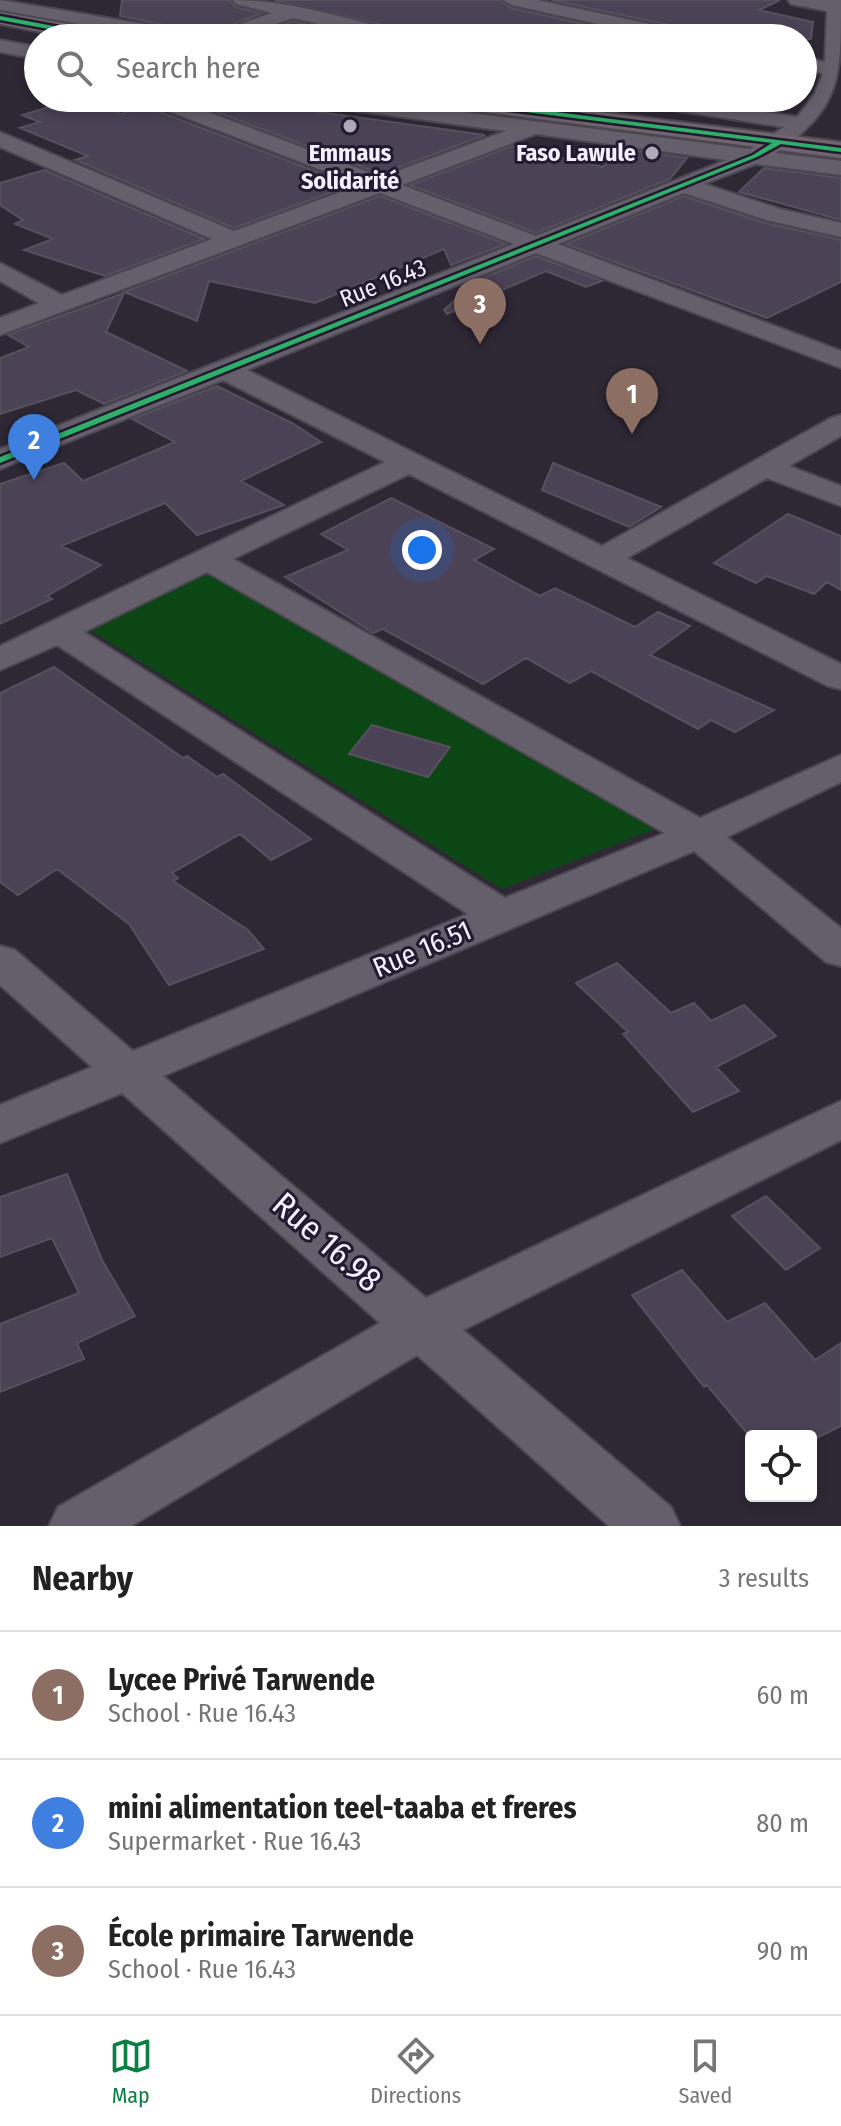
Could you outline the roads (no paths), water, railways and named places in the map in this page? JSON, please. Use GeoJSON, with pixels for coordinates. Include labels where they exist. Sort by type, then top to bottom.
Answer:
{"type":"FeatureCollection","features":[{"type":"Feature","properties":{"kind":"highway"},"geometry":{"type":"LineString","coordinates":[[0,18],[32,24]]}},
{"type":"Feature","properties":{"kind":"highway"},"geometry":{"type":"LineString","coordinates":[[0,30],[24,34]]}},
{"type":"Feature","properties":{"kind":"highway"},"geometry":{"type":"LineString","coordinates":[[575,112],[841,138]]}},
{"type":"Feature","properties":{"kind":"highway"},"geometry":{"type":"LineString","coordinates":[[630,112],[793,133],[841,150]]}},
{"type":"Feature","properties":{"kind":"street"},"geometry":{"type":"LineString","coordinates":[[242,0],[342,24]]}},
{"type":"Feature","properties":{"kind":"street"},"geometry":{"type":"LineString","coordinates":[[258,24],[324,0]]}},
{"type":"Feature","properties":{"kind":"street"},"geometry":{"type":"LineString","coordinates":[[512,0],[623,24]]}},
{"type":"Feature","properties":{"kind":"street"},"geometry":{"type":"LineString","coordinates":[[797,0],[838,5],[839,71],[817,111]]}},
{"type":"Feature","properties":{"kind":"street"},"geometry":{"type":"LineString","coordinates":[[0,5],[110,24]]}},
{"type":"Feature","properties":{"kind":"street"},"geometry":{"type":"LineString","coordinates":[[0,46],[24,50]]}},
{"type":"Feature","properties":{"kind":"street"},"geometry":{"type":"LineString","coordinates":[[817,66],[839,71]]}},
{"type":"Feature","properties":{"kind":"street"},"geometry":{"type":"LineString","coordinates":[[188,112],[841,360]]}},
{"type":"Feature","properties":{"kind":"street"},"geometry":{"type":"LineString","coordinates":[[412,112],[841,168]]}},
{"type":"Feature","properties":{"kind":"street"},"geometry":{"type":"LineString","coordinates":[[708,112],[793,133],[816,112]]}},
{"type":"Feature","properties":{"kind":"street"},"geometry":{"type":"LineString","coordinates":[[0,327],[533,128]]}},
{"type":"Feature","properties":{"kind":"street","name":"Rue 16.43"},"geometry":{"type":"LineString","coordinates":[[0,460],[755,156],[793,133]]}},
{"type":"Feature","properties":{"kind":"street"},"geometry":{"type":"LineString","coordinates":[[0,139],[234,240]]}},
{"type":"Feature","properties":{"kind":"street"},"geometry":{"type":"LineString","coordinates":[[683,185],[774,215],[841,230]]}},
{"type":"Feature","properties":{"kind":"street"},"geometry":{"type":"LineString","coordinates":[[0,271],[61,305]]}},
{"type":"Feature","properties":{"kind":"street"},"geometry":{"type":"LineString","coordinates":[[227,371],[841,678]]}},
{"type":"Feature","properties":{"kind":"street"},"geometry":{"type":"LineString","coordinates":[[602,559],[841,424]]}},
{"type":"Feature","properties":{"kind":"street"},"geometry":{"type":"LineString","coordinates":[[0,659],[409,462]]}},
{"type":"Feature","properties":{"kind":"street"},"geometry":{"type":"LineString","coordinates":[[766,467],[841,497]]}},
{"type":"Feature","properties":{"kind":"street"},"geometry":{"type":"LineString","coordinates":[[209,559],[698,834],[841,951]]}},
{"type":"Feature","properties":{"kind":"street"},"geometry":{"type":"LineString","coordinates":[[58,630],[502,916]]}},
{"type":"Feature","properties":{"kind":"street","name":"Rue 16.51"},"geometry":{"type":"LineString","coordinates":[[0,1125],[698,834],[841,767]]}},
{"type":"Feature","properties":{"kind":"street","name":"Rue 16.98"},"geometry":{"type":"LineString","coordinates":[[0,961],[651,1526]]}},
{"type":"Feature","properties":{"kind":"street"},"geometry":{"type":"LineString","coordinates":[[78,1526],[422,1325],[841,1119]]}},
{"type":"Feature","properties":{"kind":"place","name":"Emmaus Solidarité"},"geometry":{"type":"Point","coordinates":[350,126]}},
{"type":"Feature","properties":{"kind":"place","name":"Faso Lawule"},"geometry":{"type":"Point","coordinates":[652,153]}},
{"type":"Feature","properties":{"kind":"place","name":"École primaire Tarwende"},"geometry":{"type":"Point","coordinates":[480,344]}},
{"type":"Feature","properties":{"kind":"place","name":"Lycee Privé Tarwende"},"geometry":{"type":"Point","coordinates":[632,434]}},
{"type":"Feature","properties":{"kind":"place","name":"mini alimentation teel-taaba et freres"},"geometry":{"type":"Point","coordinates":[34,480]}}]}
